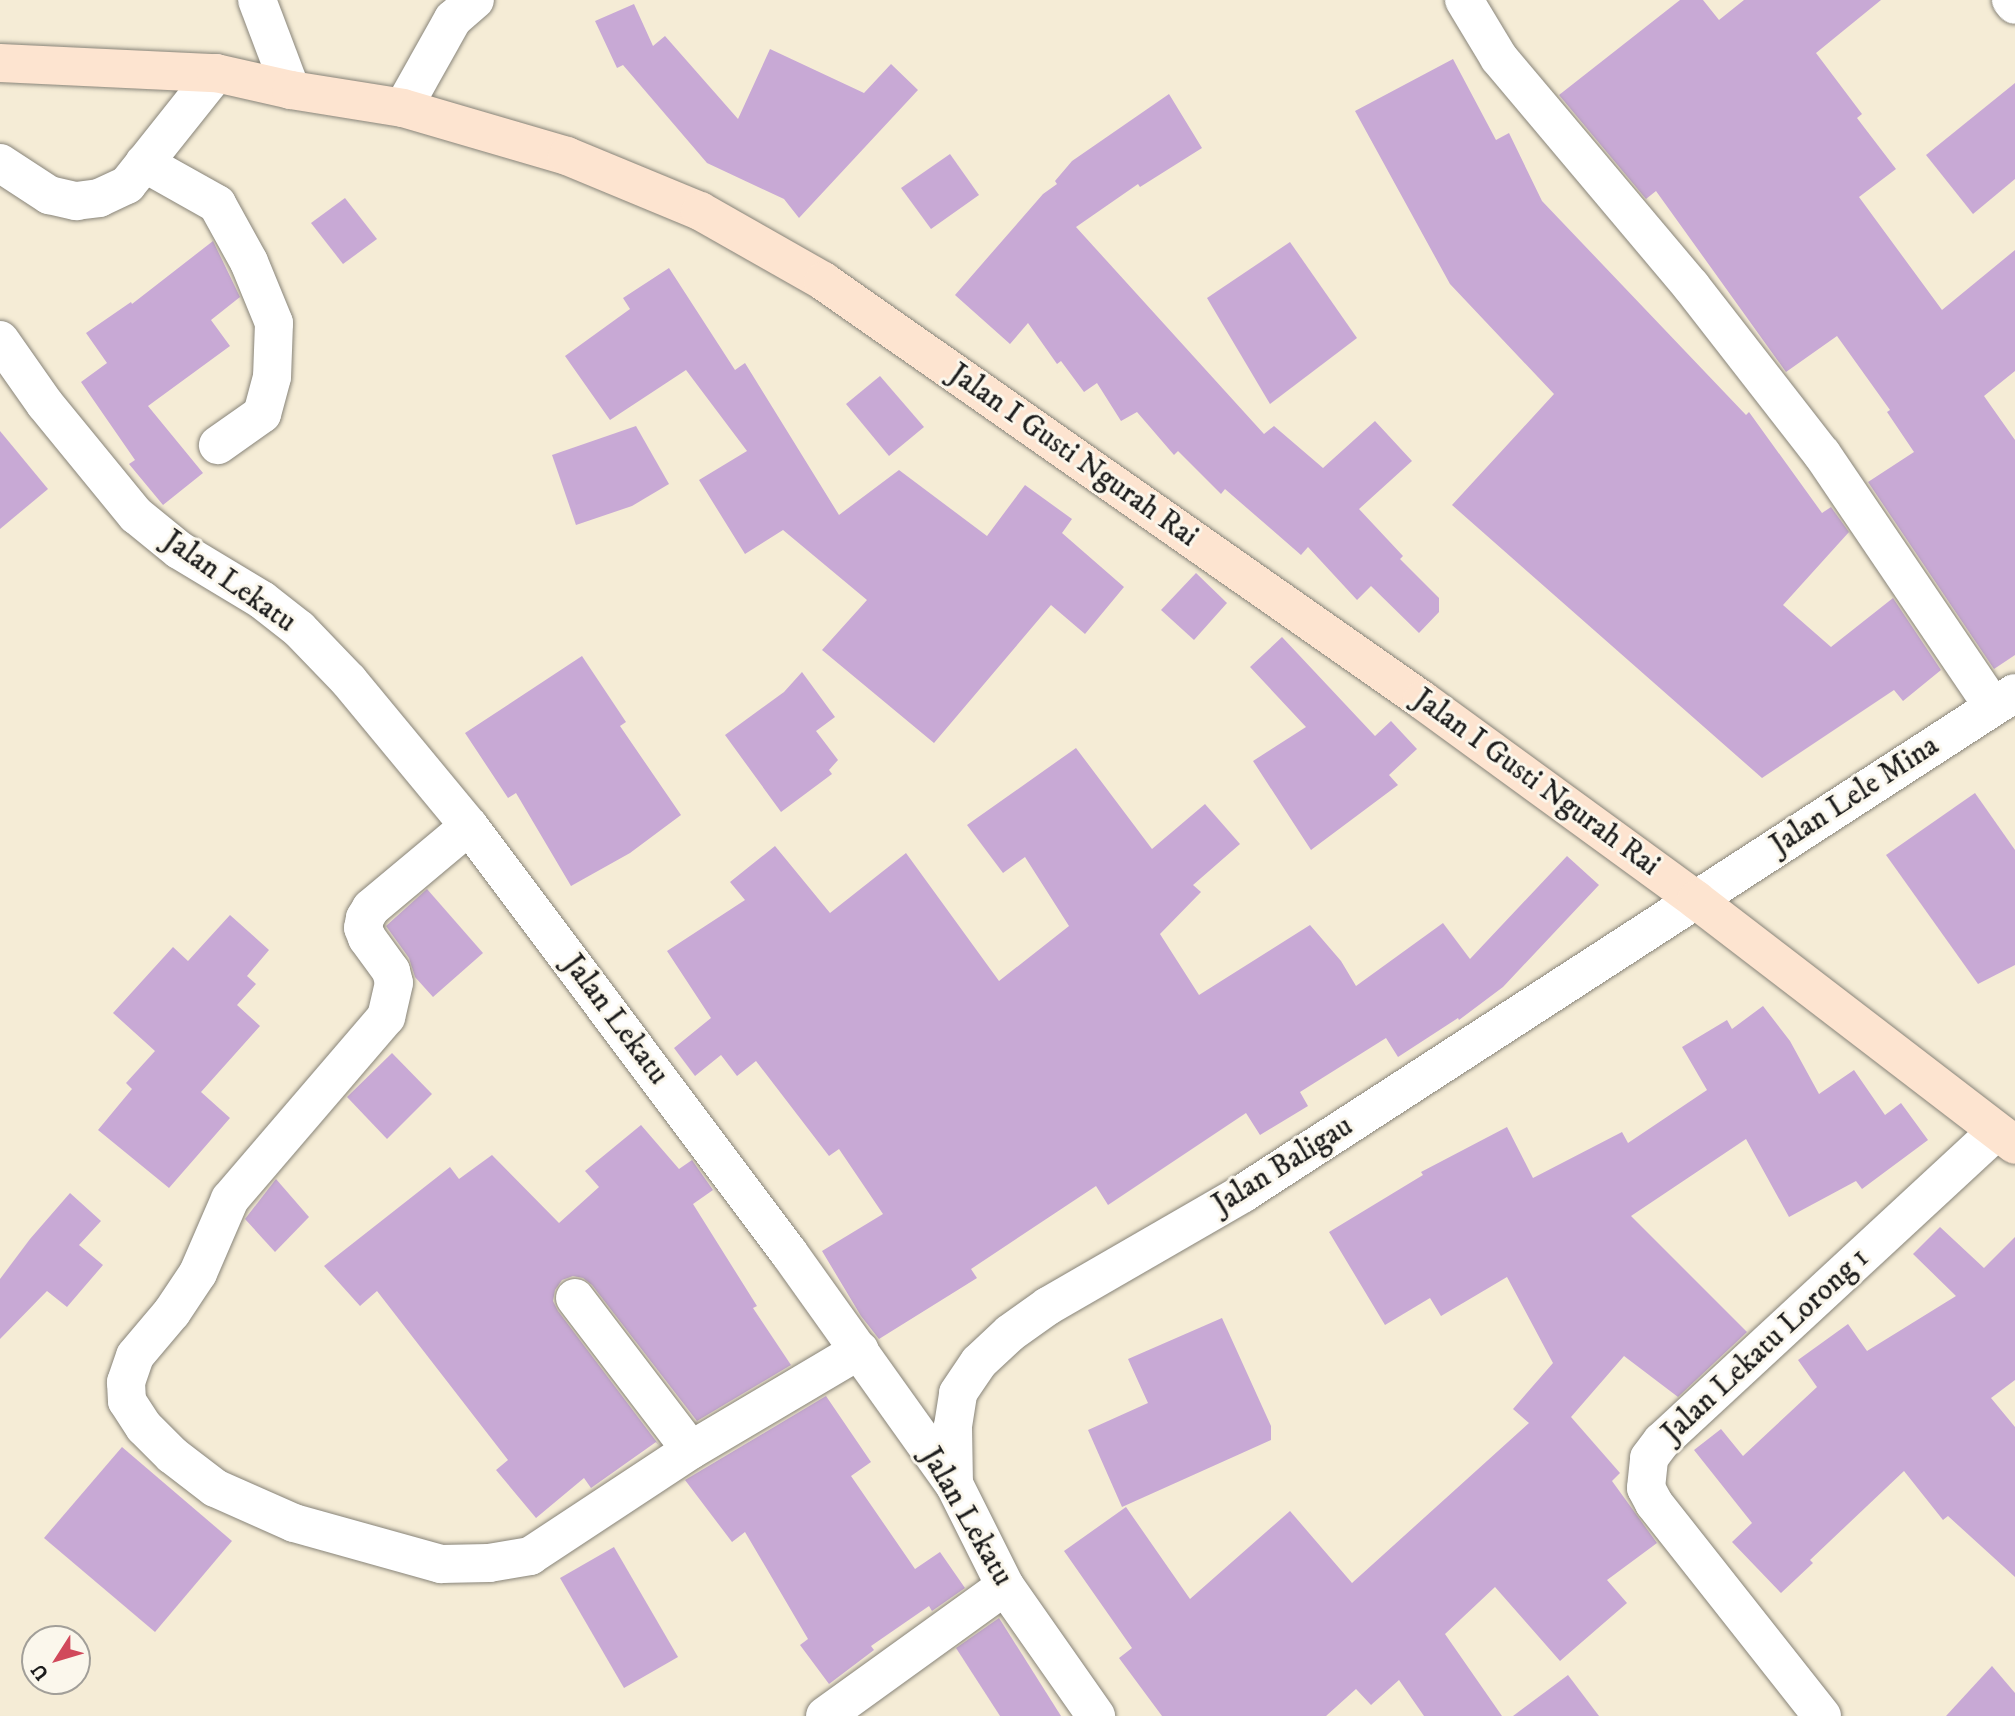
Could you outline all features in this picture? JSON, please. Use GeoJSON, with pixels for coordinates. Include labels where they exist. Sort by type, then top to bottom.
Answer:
{"type":"FeatureCollection","features":[{"type":"Feature","properties":{"kind":"main road","name":"Jalan I Gusti Ngurah Rai"},"geometry":{"type":"LineString","coordinates":[[0,63],[216,73],[290,90],[403,108],[567,156],[700,211],[823,281],[1422,700],[1696,900],[2005,1139]]}},
{"type":"Feature","properties":{"kind":"street"},"geometry":{"type":"LineString","coordinates":[[257,0],[290,90]]}},
{"type":"Feature","properties":{"kind":"street"},"geometry":{"type":"LineString","coordinates":[[403,108],[453,19],[475,0]]}},
{"type":"Feature","properties":{"kind":"street"},"geometry":{"type":"LineString","coordinates":[[1464,0],[1499,58],[1691,286],[1822,454],[2004,700]]}},
{"type":"Feature","properties":{"kind":"street"},"geometry":{"type":"LineString","coordinates":[[2011,0],[2015,5]]}},
{"type":"Feature","properties":{"kind":"street"},"geometry":{"type":"LineString","coordinates":[[0,163],[49,195],[76,201],[99,198],[127,185],[216,73]]}},
{"type":"Feature","properties":{"kind":"street"},"geometry":{"type":"LineString","coordinates":[[144,163],[217,204],[249,262],[274,323],[272,377],[262,414],[218,445]]}},
{"type":"Feature","properties":{"kind":"street","name":"Jalan Lekatu"},"geometry":{"type":"LineString","coordinates":[[0,340],[44,404],[136,514],[179,550],[262,600],[299,629],[349,681],[469,826],[860,1350],[954,1484],[1005,1586],[1096,1716]]}},
{"type":"Feature","properties":{"kind":"street","name":"Jalan Lele Mina"},"geometry":{"type":"LineString","coordinates":[[1696,900],[2004,700]]}},
{"type":"Feature","properties":{"kind":"street"},"geometry":{"type":"LineString","coordinates":[[469,826],[371,908],[363,928],[391,971],[394,983],[386,1017],[230,1199],[198,1273],[172,1312],[135,1356],[126,1382],[127,1401],[144,1427],[172,1455],[215,1488],[294,1523],[440,1564],[489,1563],[530,1556],[691,1450],[860,1350]]}},
{"type":"Feature","properties":{"kind":"street","name":"Jalan Baligau"},"geometry":{"type":"LineString","coordinates":[[954,1484],[953,1426],[958,1393],[979,1362],[1010,1333],[1048,1306],[1242,1194],[1696,900]]}},
{"type":"Feature","properties":{"kind":"street","name":"Jalan Lekatu Lorong 1"},"geometry":{"type":"LineString","coordinates":[[1822,1716],[1654,1503],[1646,1488],[1649,1458],[1662,1441],[2005,1139]]}},
{"type":"Feature","properties":{"kind":"street"},"geometry":{"type":"LineString","coordinates":[[575,1298],[691,1450]]}},
{"type":"Feature","properties":{"kind":"street"},"geometry":{"type":"LineString","coordinates":[[825,1716],[1005,1586]]}},
{"type":"Feature","properties":{"kind":"building"},"geometry":{"type":"Polygon","coordinates":[[[1680,0],[1703,0],[1719,20],[1744,0],[1881,0],[1816,53],[1862,114],[1857,118],[1896,169],[1859,197],[1942,310],[2015,250],[2015,371],[1984,396],[2015,440],[2015,655],[1994,669],[1868,482],[1914,452],[1887,412],[1890,410],[1837,336],[1786,372],[1656,191],[1646,199],[1559,95],[1680,0]]]}},
{"type":"Feature","properties":{"kind":"building"},"geometry":{"type":"Polygon","coordinates":[[[634,4],[653,46],[665,36],[738,119],[770,49],[864,93],[891,64],[918,90],[799,218],[784,199],[707,163],[623,65],[617,68],[595,21],[634,4]]]}},
{"type":"Feature","properties":{"kind":"building"},"geometry":{"type":"Polygon","coordinates":[[[1453,59],[1496,140],[1509,133],[1542,201],[1746,415],[1749,412],[1822,513],[1831,507],[1849,532],[1783,605],[1831,647],[1893,598],[1941,670],[1903,701],[1894,690],[1762,778],[1452,505],[1554,394],[1450,284],[1355,111],[1453,59]]]}},
{"type":"Feature","properties":{"kind":"building"},"geometry":{"type":"Polygon","coordinates":[[[2015,83],[2015,179],[1973,214],[1926,155],[2015,83]]]}},
{"type":"Feature","properties":{"kind":"building"},"geometry":{"type":"Polygon","coordinates":[[[1169,94],[1202,148],[1140,187],[1138,184],[1076,227],[1264,434],[1274,426],[1323,468],[1375,421],[1412,461],[1359,509],[1403,556],[1400,559],[1439,598],[1439,612],[1419,633],[1371,586],[1357,600],[1308,547],[1301,555],[1225,489],[1221,494],[1178,451],[1174,455],[1137,412],[1121,421],[1097,383],[1084,392],[1061,361],[1057,364],[1028,323],[1010,344],[955,295],[1043,194],[1057,184],[1055,181],[1072,161],[1169,94]]]}},
{"type":"Feature","properties":{"kind":"building"},"geometry":{"type":"Polygon","coordinates":[[[950,154],[979,195],[931,229],[901,188],[950,154]]]}},
{"type":"Feature","properties":{"kind":"building"},"geometry":{"type":"Polygon","coordinates":[[[345,198],[377,239],[343,264],[311,223],[345,198]]]}},
{"type":"Feature","properties":{"kind":"building"},"geometry":{"type":"Polygon","coordinates":[[[213,241],[240,297],[211,320],[230,346],[148,406],[203,473],[163,505],[129,464],[135,460],[81,382],[107,363],[86,333],[131,302],[132,304],[213,241]]]}},
{"type":"Feature","properties":{"kind":"building"},"geometry":{"type":"Polygon","coordinates":[[[1290,242],[1357,338],[1270,404],[1207,298],[1290,242]]]}},
{"type":"Feature","properties":{"kind":"building"},"geometry":{"type":"Polygon","coordinates":[[[669,268],[735,370],[745,363],[839,515],[899,470],[987,536],[1025,485],[1072,519],[1062,533],[1124,587],[1085,634],[1051,605],[934,743],[822,650],[867,600],[783,530],[745,554],[699,480],[747,451],[686,370],[610,420],[565,356],[630,309],[623,298],[669,268]]]}},
{"type":"Feature","properties":{"kind":"building"},"geometry":{"type":"Polygon","coordinates":[[[880,376],[924,427],[889,456],[846,404],[880,376]]]}},
{"type":"Feature","properties":{"kind":"building"},"geometry":{"type":"Polygon","coordinates":[[[636,426],[669,484],[632,506],[576,525],[552,455],[636,426]]]}},
{"type":"Feature","properties":{"kind":"building"},"geometry":{"type":"Polygon","coordinates":[[[0,431],[48,489],[0,529],[0,431]]]}},
{"type":"Feature","properties":{"kind":"building"},"geometry":{"type":"Polygon","coordinates":[[[1196,573],[1227,603],[1194,640],[1161,610],[1196,573]]]}},
{"type":"Feature","properties":{"kind":"building"},"geometry":{"type":"Polygon","coordinates":[[[1282,637],[1375,736],[1391,721],[1417,749],[1389,775],[1398,785],[1311,850],[1253,761],[1306,727],[1250,667],[1282,637]]]}},
{"type":"Feature","properties":{"kind":"building"},"geometry":{"type":"Polygon","coordinates":[[[582,656],[626,722],[620,726],[681,815],[630,853],[571,886],[516,793],[508,798],[465,733],[582,656]]]}},
{"type":"Feature","properties":{"kind":"building"},"geometry":{"type":"Polygon","coordinates":[[[802,672],[835,717],[816,731],[838,760],[829,770],[832,774],[781,812],[725,735],[784,692],[802,672]]]}},
{"type":"Feature","properties":{"kind":"building"},"geometry":{"type":"Polygon","coordinates":[[[1076,748],[1152,849],[1205,804],[1240,844],[1193,885],[1201,892],[1160,934],[1199,995],[1310,925],[1341,961],[1356,986],[1443,923],[1470,959],[1567,856],[1599,885],[1503,987],[1459,1020],[1458,1018],[1398,1057],[1386,1038],[1300,1092],[1308,1106],[1260,1135],[1246,1113],[1108,1205],[1096,1186],[971,1269],[977,1278],[879,1339],[861,1316],[822,1251],[883,1214],[839,1149],[829,1156],[756,1061],[737,1076],[721,1055],[695,1076],[674,1048],[711,1018],[667,951],[745,900],[730,882],[775,846],[830,913],[906,853],[999,981],[1069,926],[1025,857],[1003,873],[967,825],[1076,748]]]}},
{"type":"Feature","properties":{"kind":"building"},"geometry":{"type":"Polygon","coordinates":[[[1975,793],[2015,850],[2015,965],[1978,984],[1886,855],[1975,793]]]}},
{"type":"Feature","properties":{"kind":"building"},"geometry":{"type":"Polygon","coordinates":[[[427,889],[483,953],[433,997],[415,977],[409,958],[386,926],[427,889]]]}},
{"type":"Feature","properties":{"kind":"building"},"geometry":{"type":"Polygon","coordinates":[[[230,915],[269,950],[247,976],[256,984],[237,1005],[260,1026],[201,1092],[230,1118],[169,1188],[98,1130],[132,1089],[126,1083],[155,1051],[113,1013],[173,947],[188,961],[230,915]]]}},
{"type":"Feature","properties":{"kind":"building"},"geometry":{"type":"Polygon","coordinates":[[[1763,1006],[1790,1041],[1819,1094],[1854,1070],[1885,1115],[1901,1103],[1928,1140],[1862,1189],[1856,1181],[1789,1217],[1746,1139],[1631,1216],[1747,1332],[1678,1397],[1624,1356],[1571,1417],[1620,1473],[1612,1481],[1657,1543],[1607,1580],[1627,1603],[1560,1661],[1495,1587],[1445,1634],[1502,1716],[1424,1716],[1399,1680],[1371,1705],[1356,1689],[1326,1716],[1162,1716],[1119,1658],[1132,1648],[1064,1551],[1126,1507],[1190,1599],[1290,1511],[1352,1583],[1529,1423],[1513,1409],[1553,1363],[1507,1277],[1441,1316],[1430,1298],[1385,1325],[1329,1232],[1423,1175],[1421,1172],[1507,1127],[1533,1178],[1622,1132],[1628,1143],[1707,1090],[1682,1047],[1727,1020],[1732,1029],[1763,1006]]]}},
{"type":"Feature","properties":{"kind":"building"},"geometry":{"type":"Polygon","coordinates":[[[392,1053],[432,1094],[387,1139],[347,1097],[392,1053]]]}},
{"type":"Feature","properties":{"kind":"building"},"geometry":{"type":"Polygon","coordinates":[[[641,1125],[679,1169],[692,1160],[713,1190],[693,1204],[757,1306],[753,1308],[791,1365],[697,1421],[592,1285],[583,1278],[573,1276],[562,1280],[555,1290],[553,1301],[558,1311],[659,1445],[656,1442],[591,1488],[584,1478],[536,1518],[496,1470],[508,1460],[377,1291],[360,1306],[324,1266],[450,1167],[459,1179],[492,1155],[559,1223],[599,1187],[585,1171],[641,1125]]]}},
{"type":"Feature","properties":{"kind":"building"},"geometry":{"type":"Polygon","coordinates":[[[276,1179],[309,1217],[275,1252],[245,1219],[276,1179]]]}},
{"type":"Feature","properties":{"kind":"building"},"geometry":{"type":"Polygon","coordinates":[[[70,1193],[101,1221],[79,1245],[103,1265],[67,1307],[47,1291],[0,1339],[0,1279],[70,1193]]]}},
{"type":"Feature","properties":{"kind":"building"},"geometry":{"type":"Polygon","coordinates":[[[1940,1227],[1984,1268],[2015,1237],[2015,1380],[1991,1398],[2015,1427],[2015,1577],[1948,1516],[1943,1520],[1904,1471],[1810,1560],[1813,1563],[1781,1593],[1732,1542],[1752,1523],[1694,1450],[1721,1429],[1743,1456],[1817,1387],[1798,1360],[1848,1324],[1867,1351],[1956,1296],[1913,1254],[1940,1227]]]}},
{"type":"Feature","properties":{"kind":"building"},"geometry":{"type":"Polygon","coordinates":[[[1222,1318],[1271,1426],[1271,1440],[1122,1507],[1088,1430],[1148,1403],[1128,1359],[1222,1318]]]}},
{"type":"Feature","properties":{"kind":"building"},"geometry":{"type":"Polygon","coordinates":[[[826,1396],[871,1462],[851,1476],[915,1569],[940,1552],[965,1588],[932,1611],[929,1606],[871,1646],[874,1650],[829,1684],[800,1645],[808,1639],[745,1532],[732,1542],[685,1480],[826,1396]]]}},
{"type":"Feature","properties":{"kind":"building"},"geometry":{"type":"Polygon","coordinates":[[[122,1447],[232,1541],[155,1632],[44,1538],[122,1447]]]}},
{"type":"Feature","properties":{"kind":"building"},"geometry":{"type":"Polygon","coordinates":[[[614,1547],[678,1657],[624,1688],[560,1578],[614,1547]]]}},
{"type":"Feature","properties":{"kind":"building"},"geometry":{"type":"Polygon","coordinates":[[[999,1618],[1061,1716],[1000,1716],[956,1648],[999,1618]]]}},
{"type":"Feature","properties":{"kind":"building"},"geometry":{"type":"Polygon","coordinates":[[[1992,1666],[2015,1693],[2015,1716],[1946,1716],[1992,1666]]]}},
{"type":"Feature","properties":{"kind":"building"},"geometry":{"type":"Polygon","coordinates":[[[1568,1675],[1599,1716],[1513,1716],[1568,1675]]]}}]}
